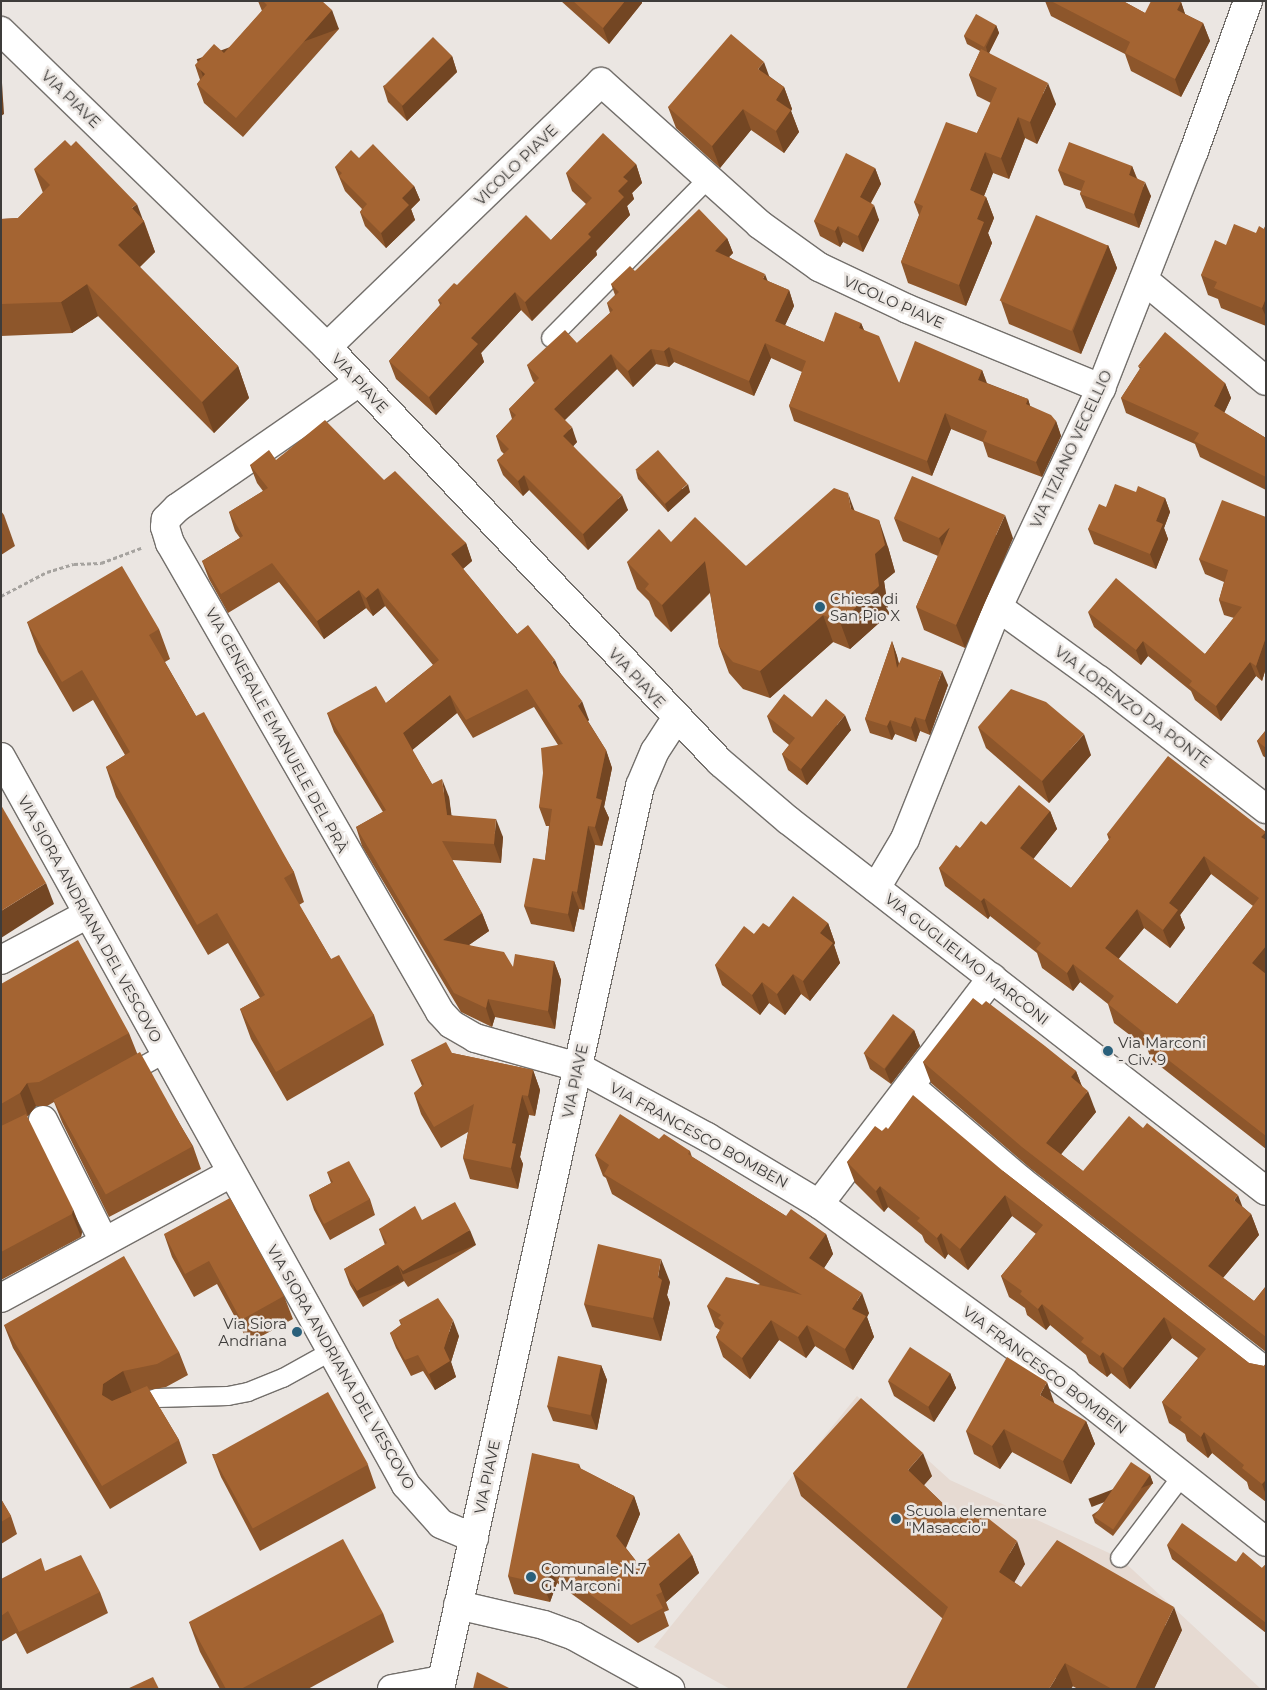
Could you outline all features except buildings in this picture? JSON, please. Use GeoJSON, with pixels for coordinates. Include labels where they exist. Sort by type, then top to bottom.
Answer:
{"type":"FeatureCollection","features":[{"type":"Feature","properties":{"kind":"street","name":"VIA TIZIANO VECELLIO"},"geometry":{"type":"LineString","coordinates":[[876,888],[905,839],[998,607],[1101,388],[1144,280],[1248,1]]}},
{"type":"Feature","properties":{"kind":"street","name":"VIA PIAVE"},"geometry":{"type":"LineString","coordinates":[[1,31],[327,347],[676,719],[655,751],[640,786],[440,1684]]}},
{"type":"Feature","properties":{"kind":"street","name":"VICOLO PIAVE"},"geometry":{"type":"LineString","coordinates":[[327,347],[601,82],[708,179],[792,249],[845,281],[1101,388]]}},
{"type":"Feature","properties":{"kind":"street"},"geometry":{"type":"LineString","coordinates":[[1144,280],[1266,381]]}},
{"type":"Feature","properties":{"kind":"street"},"geometry":{"type":"LineString","coordinates":[[166,535],[166,520],[177,508],[359,382]]}},
{"type":"Feature","properties":{"kind":"street","name":"VIA GENERALE EMANUELE DEL PRÀ"},"geometry":{"type":"LineString","coordinates":[[166,535],[440,1012],[451,1024],[475,1038],[578,1067]]}},
{"type":"Feature","properties":{"kind":"street","name":"VIA LORENZO DA PONTE"},"geometry":{"type":"LineString","coordinates":[[998,607],[1099,680],[1266,809]]}},
{"type":"Feature","properties":{"kind":"street","name":"VIA GUGLIELMO MARCONI"},"geometry":{"type":"LineString","coordinates":[[676,719],[788,820],[1266,1191]]}},
{"type":"Feature","properties":{"kind":"street","name":"VIA SIORA ANDRIANA DEL VESCOVO"},"geometry":{"type":"LineString","coordinates":[[1,757],[86,915],[232,1173],[330,1352],[418,1501],[440,1524],[474,1538]]}},
{"type":"Feature","properties":{"kind":"street"},"geometry":{"type":"LineString","coordinates":[[1,960],[86,915]]}},
{"type":"Feature","properties":{"kind":"street"},"geometry":{"type":"LineString","coordinates":[[819,1204],[992,978]]}},
{"type":"Feature","properties":{"kind":"street","name":"VIA FRANCESCO BOMBEN"},"geometry":{"type":"LineString","coordinates":[[578,1067],[707,1137],[819,1204],[1065,1382],[1266,1542]]}},
{"type":"Feature","properties":{"kind":"street"},"geometry":{"type":"LineString","coordinates":[[910,1086],[1020,1180],[1266,1372]]}},
{"type":"Feature","properties":{"kind":"street"},"geometry":{"type":"LineString","coordinates":[[43,1120],[104,1242]]}},
{"type":"Feature","properties":{"kind":"street"},"geometry":{"type":"LineString","coordinates":[[1,1298],[232,1173]]}},
{"type":"Feature","properties":{"kind":"street"},"geometry":{"type":"LineString","coordinates":[[458,1605],[544,1625],[574,1636],[670,1689]]}},
{"type":"Feature","properties":{"kind":"street"},"geometry":{"type":"LineString","coordinates":[[392,1689],[440,1684]]}},
{"type":"Feature","properties":{"kind":"lane"},"geometry":{"type":"LineString","coordinates":[[551,338],[708,179]]}},
{"type":"Feature","properties":{"kind":"lane","name":"VIA SIORA ANDRIANA DEL VESCOVO"},"geometry":{"type":"LineString","coordinates":[[108,1085],[164,1054]]}},
{"type":"Feature","properties":{"kind":"lane"},"geometry":{"type":"LineString","coordinates":[[120,1413],[157,1398],[228,1396],[248,1392],[284,1378],[330,1352]]}},
{"type":"Feature","properties":{"kind":"lane"},"geometry":{"type":"LineString","coordinates":[[1120,1558],[1182,1476]]}},
{"type":"Feature","properties":{"kind":"path"},"geometry":{"type":"LineString","coordinates":[[1,596],[47,572],[128,555],[166,535]]}},
{"type":"Feature","properties":{"kind":"shaded area","name":"Scuola elementare \"Masaccio\""},"geometry":{"type":"Polygon","coordinates":[[[857,1396],[950,1480],[1120,1558],[1261,1689],[730,1689],[654,1647],[857,1396]]]}},
{"type":"Feature","properties":{"kind":"place","name":"Chiesa di San Pio X"},"geometry":{"type":"Point","coordinates":[820,607]}},
{"type":"Feature","properties":{"kind":"place","name":"Via Marconi - Civ. 9"},"geometry":{"type":"Point","coordinates":[1108,1051]}},
{"type":"Feature","properties":{"kind":"place","name":"Via Siora Andriana"},"geometry":{"type":"Point","coordinates":[297,1332]}},
{"type":"Feature","properties":{"kind":"place","name":"Scuola elementare \"Masaccio\""},"geometry":{"type":"Point","coordinates":[896,1519]}},
{"type":"Feature","properties":{"kind":"place","name":"Comunale N.7 G. Marconi"},"geometry":{"type":"Point","coordinates":[531,1577]}}]}
